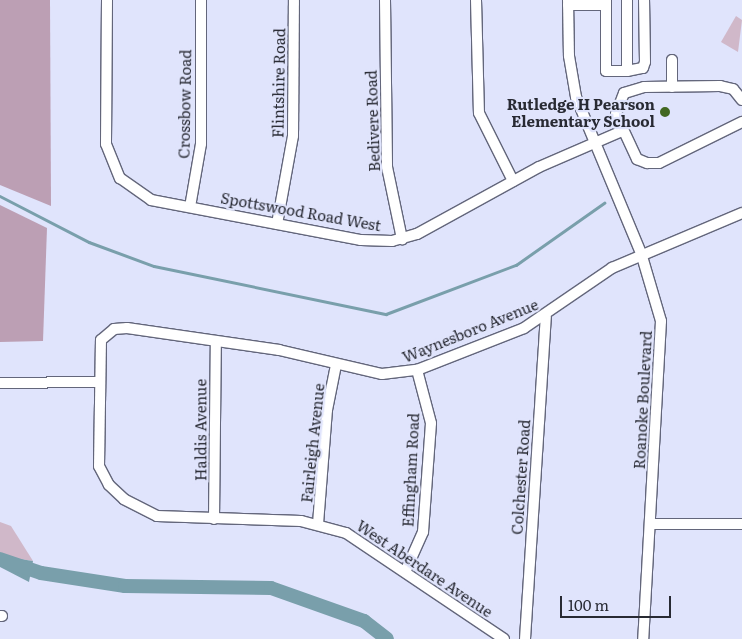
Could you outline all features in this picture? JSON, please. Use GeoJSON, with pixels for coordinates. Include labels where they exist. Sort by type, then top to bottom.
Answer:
{"type":"FeatureCollection","features":[{"type":"Feature","properties":{"kind":"street","name":"Spottswood Road West"},"geometry":{"type":"LineString","coordinates":[[107,0],[106,144],[114,169],[139,195],[190,207],[361,240],[402,239],[513,181],[622,131]]}},
{"type":"Feature","properties":{"kind":"street","name":"Crossbow Road"},"geometry":{"type":"LineString","coordinates":[[190,207],[201,144],[201,0]]}},
{"type":"Feature","properties":{"kind":"street","name":"Flintshire Road"},"geometry":{"type":"LineString","coordinates":[[277,224],[293,136],[294,0]]}},
{"type":"Feature","properties":{"kind":"street","name":"Bedivere Road"},"geometry":{"type":"LineString","coordinates":[[385,0],[386,167],[402,239]]}},
{"type":"Feature","properties":{"kind":"street"},"geometry":{"type":"LineString","coordinates":[[476,0],[479,113],[513,181]]}},
{"type":"Feature","properties":{"kind":"street"},"geometry":{"type":"LineString","coordinates":[[627,0],[627,71]]}},
{"type":"Feature","properties":{"kind":"street"},"geometry":{"type":"LineString","coordinates":[[568,3],[606,2],[606,71],[627,71],[643,68],[645,62],[644,0]]}},
{"type":"Feature","properties":{"kind":"street","name":"Roanoke Boulevard"},"geometry":{"type":"LineString","coordinates":[[568,3],[571,76],[592,144],[642,253],[657,302],[662,339],[643,639]]}},
{"type":"Feature","properties":{"kind":"street"},"geometry":{"type":"LineString","coordinates":[[672,60],[672,87]]}},
{"type":"Feature","properties":{"kind":"street"},"geometry":{"type":"LineString","coordinates":[[742,100],[733,89],[720,86],[632,88],[624,93],[616,114],[622,131],[637,159],[659,163],[742,122]]}},
{"type":"Feature","properties":{"kind":"street","name":"Waynesboro Avenue"},"geometry":{"type":"LineString","coordinates":[[97,382],[100,340],[114,328],[127,328],[216,341],[382,374],[416,370],[546,317],[598,277],[642,253],[742,213]]}},
{"type":"Feature","properties":{"kind":"street","name":"Colchester Road"},"geometry":{"type":"LineString","coordinates":[[524,639],[546,317]]}},
{"type":"Feature","properties":{"kind":"street","name":"Haldis Avenue"},"geometry":{"type":"LineString","coordinates":[[214,519],[216,341]]}},
{"type":"Feature","properties":{"kind":"street","name":"Fairleigh Avenue"},"geometry":{"type":"LineString","coordinates":[[318,524],[327,410],[336,365]]}},
{"type":"Feature","properties":{"kind":"street","name":"Effingham Road"},"geometry":{"type":"LineString","coordinates":[[406,570],[423,532],[431,423],[416,370]]}},
{"type":"Feature","properties":{"kind":"street"},"geometry":{"type":"LineString","coordinates":[[0,383],[97,382]]}},
{"type":"Feature","properties":{"kind":"street","name":"West Aberdare Avenue"},"geometry":{"type":"LineString","coordinates":[[97,382],[97,454],[103,477],[124,499],[157,516],[318,524],[346,533],[406,570],[504,639]]}},
{"type":"Feature","properties":{"kind":"street"},"geometry":{"type":"LineString","coordinates":[[651,524],[742,524]]}},
{"type":"Feature","properties":{"kind":"shaded area"},"geometry":{"type":"Polygon","coordinates":[[[0,0],[50,0],[51,206],[0,185],[0,0]]]}},
{"type":"Feature","properties":{"kind":"shaded area"},"geometry":{"type":"Polygon","coordinates":[[[736,16],[742,20],[738,52],[721,42],[736,16]]]}},
{"type":"Feature","properties":{"kind":"shaded area"},"geometry":{"type":"Polygon","coordinates":[[[0,205],[47,228],[43,341],[0,342],[0,205]]]}},
{"type":"Feature","properties":{"kind":"shaded area"},"geometry":{"type":"Polygon","coordinates":[[[0,522],[11,526],[33,561],[0,556],[0,522]]]}},
{"type":"Feature","properties":{"kind":"water"},"geometry":{"type":"Polygon","coordinates":[[[0,556],[33,561],[29,582],[0,567],[0,556]]]}},
{"type":"Feature","properties":{"kind":"waterway"},"geometry":{"type":"LineString","coordinates":[[0,196],[89,242],[154,266],[386,314],[516,265],[604,203]]}},
{"type":"Feature","properties":{"kind":"waterway"},"geometry":{"type":"LineString","coordinates":[[0,559],[41,573],[125,586],[271,588],[364,621],[387,639]]}},
{"type":"Feature","properties":{"kind":"place","name":"Rutledge H Pearson Elementary School"},"geometry":{"type":"Point","coordinates":[665,112]}}]}
